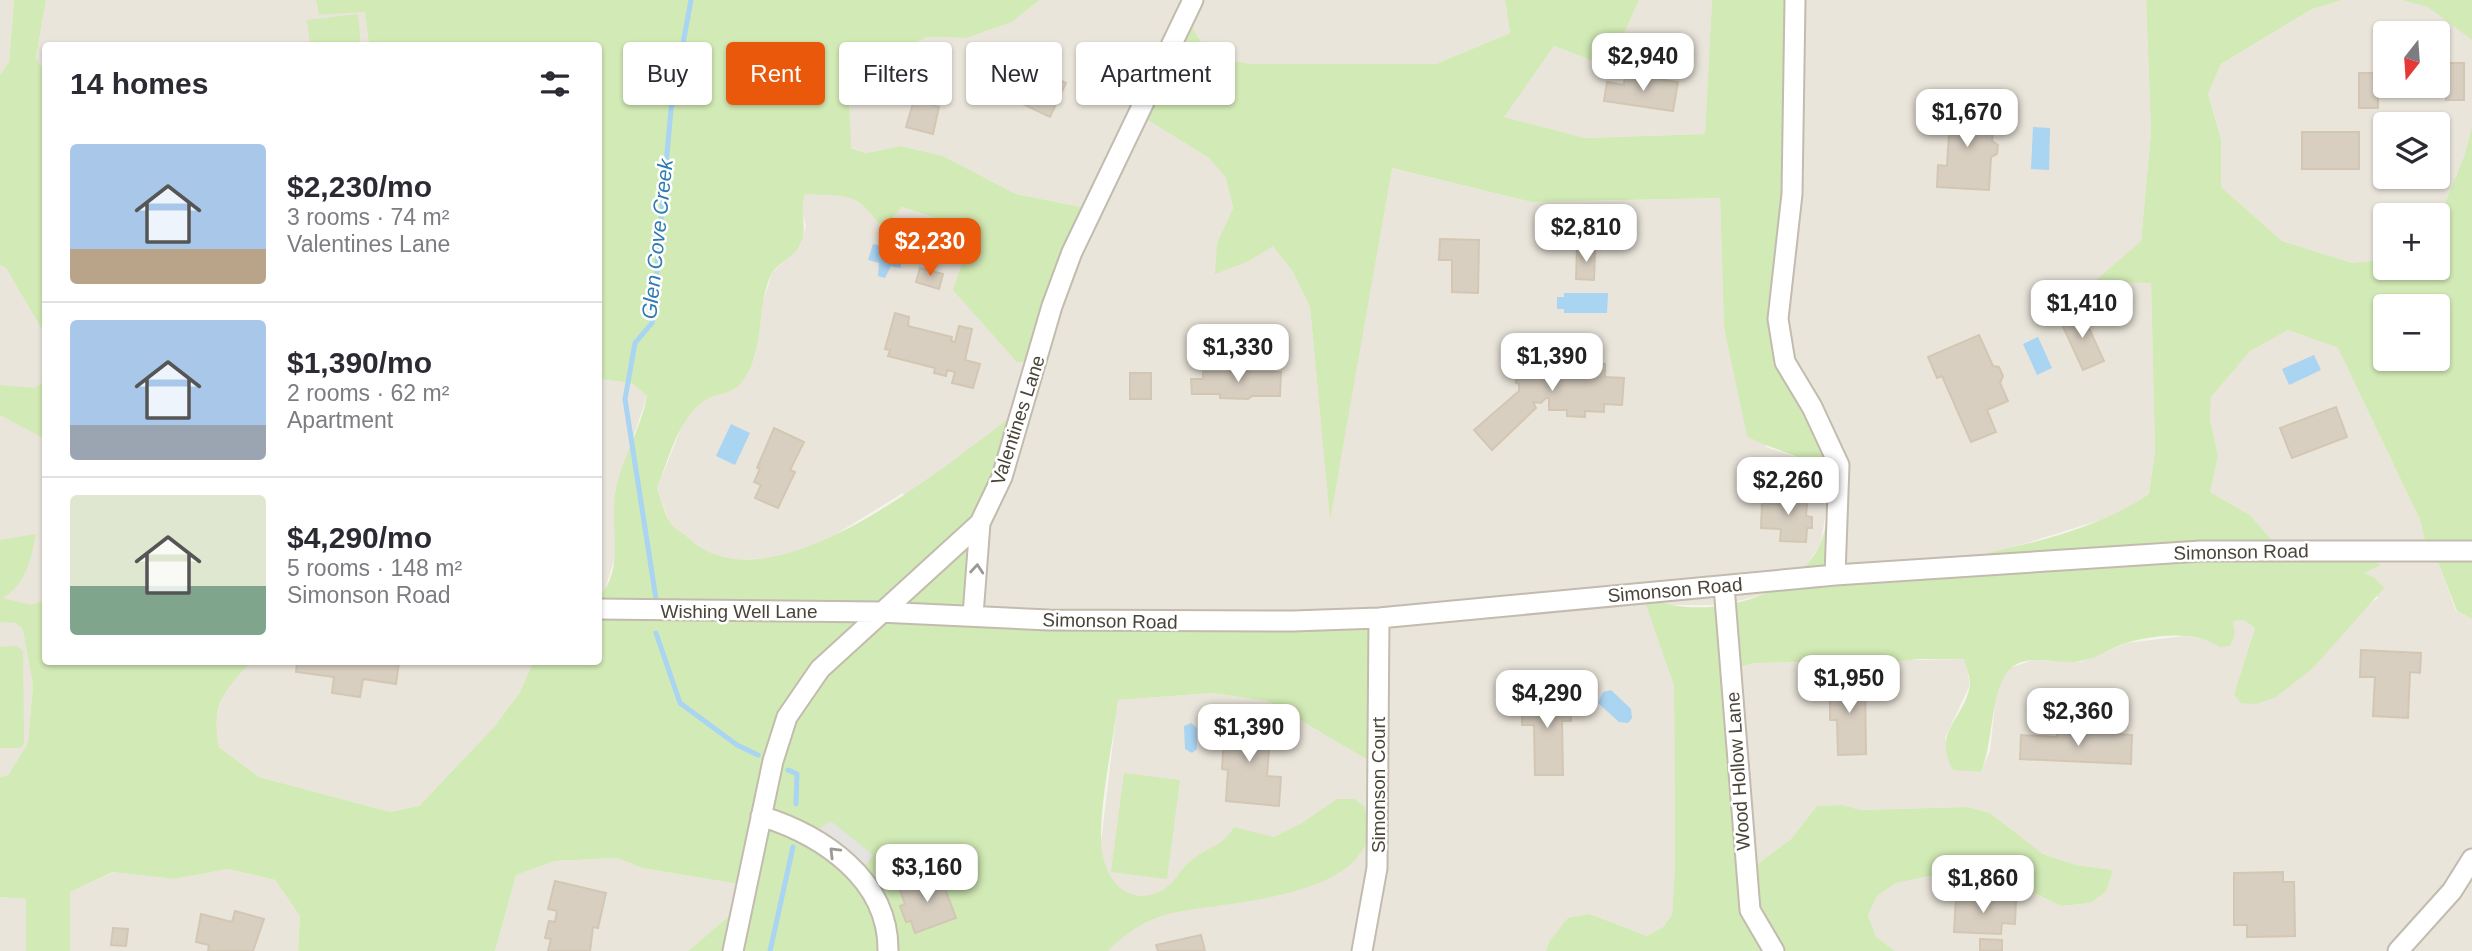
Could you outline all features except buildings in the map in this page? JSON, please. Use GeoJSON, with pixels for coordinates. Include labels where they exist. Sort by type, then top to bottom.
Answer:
{"type":"FeatureCollection","features":[{"type":"Feature","properties":{"kind":"street","name":"Valentines Lane"},"geometry":{"type":"LineString","coordinates":[[733,951],[761,816],[787,717],[820,669],[879,612],[980,523],[1002,477],[1052,306],[1072,252],[1193,0]]}},
{"type":"Feature","properties":{"kind":"street"},"geometry":{"type":"LineString","coordinates":[[1795,0],[1792,194],[1778,319],[1785,362],[1812,407],[1839,465],[1835,575]]}},
{"type":"Feature","properties":{"kind":"street"},"geometry":{"type":"LineString","coordinates":[[973,615],[980,523]]}},
{"type":"Feature","properties":{"kind":"street","name":"Simonson Road"},"geometry":{"type":"LineString","coordinates":[[879,612],[1049,620],[1183,622],[1379,618],[1835,575],[2201,551],[2472,551]]}},
{"type":"Feature","properties":{"kind":"street","name":"Wood Hollow Lane"},"geometry":{"type":"LineString","coordinates":[[1724,586],[1750,910],[1774,951]]}},
{"type":"Feature","properties":{"kind":"street","name":"Wishing Well Lane"},"geometry":{"type":"LineString","coordinates":[[602,609],[879,612]]}},
{"type":"Feature","properties":{"kind":"street","name":"Simonson Court"},"geometry":{"type":"LineString","coordinates":[[1362,951],[1377,868],[1379,618]]}},
{"type":"Feature","properties":{"kind":"street"},"geometry":{"type":"LineString","coordinates":[[761,816],[794,826],[824,843],[870,888],[884,915],[888,951]]}},
{"type":"Feature","properties":{"kind":"street"},"geometry":{"type":"LineString","coordinates":[[2398,951],[2452,891],[2472,859]]}},
{"type":"Feature","properties":{"kind":"shaded area"},"geometry":{"type":"Polygon","coordinates":[[[0,0],[14,0],[9,62],[0,75],[0,0]]]}},
{"type":"Feature","properties":{"kind":"shaded area"},"geometry":{"type":"Polygon","coordinates":[[[46,0],[316,0],[319,15],[365,11],[369,42],[42,42],[42,70],[36,59],[46,0]]]}},
{"type":"Feature","properties":{"kind":"shaded area"},"geometry":{"type":"Polygon","coordinates":[[[1040,0],[1505,0],[1510,33],[1436,64],[1251,64],[1235,61],[1235,42],[1202,42],[1186,17],[1174,42],[1076,42],[1076,105],[1142,105],[1138,113],[1209,158],[1226,178],[1233,208],[1217,243],[1249,261],[1273,245],[1293,272],[1310,307],[1330,516],[1391,168],[1531,202],[1720,198],[1724,327],[1766,447],[1812,462],[1831,478],[1821,543],[1804,569],[1771,593],[1721,605],[1672,605],[1643,594],[1674,686],[1675,867],[1672,915],[1663,927],[1647,936],[1590,914],[1549,942],[1546,951],[1088,951],[1118,700],[1212,693],[1267,701],[1320,732],[1379,618],[973,615],[903,493],[820,544],[779,558],[724,560],[700,551],[669,521],[657,489],[685,418],[706,399],[737,387],[755,356],[760,311],[772,273],[800,246],[806,226],[800,206],[805,194],[849,195],[869,210],[883,229],[902,207],[973,230],[1091,209],[1016,194],[943,156],[901,146],[866,153],[850,147],[849,105],[952,105],[952,42],[916,42],[928,37],[967,38],[1012,22],[1040,0]]]}},
{"type":"Feature","properties":{"kind":"shaded area"},"geometry":{"type":"Polygon","coordinates":[[[1639,0],[1712,0],[1705,134],[1585,138],[1503,117],[1554,46],[1609,67],[1639,0]]]}},
{"type":"Feature","properties":{"kind":"shaded area"},"geometry":{"type":"Polygon","coordinates":[[[1788,0],[2146,0],[2151,131],[2141,241],[2095,282],[2151,283],[2155,451],[2149,494],[2120,514],[2004,550],[1908,570],[1885,580],[1863,584],[1839,579],[1835,464],[1784,365],[1788,0]]]}},
{"type":"Feature","properties":{"kind":"shaded area"},"geometry":{"type":"Polygon","coordinates":[[[2343,0],[2401,0],[2428,6],[2447,21],[2373,21],[2373,98],[2450,98],[2450,23],[2472,40],[2472,126],[2465,154],[2445,203],[2373,203],[2373,260],[2352,263],[2282,241],[2221,187],[2221,139],[2208,94],[2221,64],[2312,9],[2343,0]]]}},
{"type":"Feature","properties":{"kind":"shaded area"},"geometry":{"type":"Polygon","coordinates":[[[0,265],[6,268],[42,327],[42,609],[27,648],[33,685],[28,743],[8,775],[0,777],[0,265]]]}},
{"type":"Feature","properties":{"kind":"shaded area"},"geometry":{"type":"Polygon","coordinates":[[[2288,330],[2338,348],[2420,520],[2427,549],[2438,562],[2456,611],[2472,619],[2472,951],[1895,951],[1876,938],[1868,915],[1877,896],[1896,883],[1930,876],[1962,879],[2034,893],[2061,906],[2090,903],[2106,892],[2113,870],[2076,865],[2043,854],[1990,813],[1967,807],[1859,810],[1843,805],[1817,806],[1791,839],[1748,871],[1737,667],[1754,663],[1965,659],[1970,685],[1945,738],[1953,769],[1981,772],[1990,751],[1997,686],[2010,668],[2033,660],[2081,662],[2127,643],[2185,636],[2208,640],[2219,647],[2233,621],[2244,620],[2255,628],[2234,694],[2378,598],[2363,573],[2380,565],[2280,550],[2250,515],[2210,492],[2218,456],[2210,419],[2211,397],[2250,350],[2288,330]]]}},
{"type":"Feature","properties":{"kind":"shaded area"},"geometry":{"type":"Polygon","coordinates":[[[602,379],[632,383],[647,396],[615,492],[616,553],[602,594],[602,379]]]}},
{"type":"Feature","properties":{"kind":"shaded area"},"geometry":{"type":"Polygon","coordinates":[[[249,665],[532,665],[520,692],[495,726],[419,806],[390,812],[259,777],[219,747],[214,723],[224,691],[249,665]]]}},
{"type":"Feature","properties":{"kind":"shaded area"},"geometry":{"type":"Polygon","coordinates":[[[831,821],[873,855],[863,869],[818,829],[831,821]]]}},
{"type":"Feature","properties":{"kind":"shaded area"},"geometry":{"type":"Polygon","coordinates":[[[617,858],[642,868],[745,885],[742,905],[688,951],[495,951],[516,875],[555,861],[617,858]]]}},
{"type":"Feature","properties":{"kind":"shaded area"},"geometry":{"type":"Polygon","coordinates":[[[228,869],[275,880],[300,916],[298,951],[70,951],[70,892],[114,872],[174,879],[228,869]]]}},
{"type":"Feature","properties":{"kind":"shaded area"},"geometry":{"type":"Polygon","coordinates":[[[0,897],[26,899],[26,951],[0,951],[0,897]]]}},
{"type":"Feature","properties":{"kind":"green space"},"geometry":{"type":"Polygon","coordinates":[[[14,0],[46,0],[36,58],[42,68],[42,329],[6,268],[0,265],[0,75],[9,62],[14,0]]]}},
{"type":"Feature","properties":{"kind":"green space"},"geometry":{"type":"Polygon","coordinates":[[[316,0],[1040,0],[1012,22],[967,38],[928,37],[916,42],[839,42],[839,105],[849,105],[851,148],[866,153],[901,146],[943,156],[1016,194],[1091,209],[1037,362],[1017,362],[953,290],[973,230],[902,207],[883,229],[865,208],[850,198],[805,194],[803,238],[797,249],[771,275],[763,303],[757,348],[747,375],[731,391],[704,401],[680,429],[657,489],[668,519],[687,537],[723,557],[765,558],[812,545],[860,522],[908,492],[1024,407],[980,523],[973,615],[1379,618],[1372,762],[1267,701],[1212,693],[1118,700],[1105,787],[1101,839],[1105,863],[1116,884],[1134,895],[1146,896],[1159,892],[1170,885],[1199,854],[1225,839],[1234,827],[1274,837],[1302,823],[1337,799],[1354,799],[1364,806],[1369,827],[1362,851],[1345,869],[1320,882],[1258,899],[1167,914],[1139,926],[1108,951],[688,951],[742,905],[745,885],[642,868],[617,858],[555,861],[516,875],[495,951],[298,951],[300,916],[275,880],[228,869],[174,879],[113,872],[70,892],[70,951],[26,951],[26,899],[0,897],[0,777],[8,775],[28,743],[33,685],[23,629],[16,623],[0,622],[0,540],[36,534],[22,579],[2,598],[31,605],[42,601],[42,665],[249,665],[227,690],[218,709],[216,720],[219,747],[259,777],[390,812],[419,806],[495,726],[520,692],[532,665],[602,665],[602,593],[612,574],[614,561],[615,493],[647,396],[632,383],[602,379],[602,42],[369,42],[365,12],[319,15],[316,0]]]}},
{"type":"Feature","properties":{"kind":"green space"},"geometry":{"type":"Polygon","coordinates":[[[1505,0],[1639,0],[1609,67],[1554,46],[1504,117],[1585,138],[1705,134],[1712,0],[1788,0],[1788,188],[1775,322],[1835,464],[1831,522],[1849,583],[1858,583],[2003,550],[2064,533],[2094,523],[2149,494],[2155,451],[2151,283],[2094,282],[2141,241],[2151,131],[2146,0],[2343,0],[2312,9],[2221,64],[2208,94],[2221,139],[2221,187],[2282,241],[2352,263],[2373,260],[2373,280],[2450,280],[2450,203],[2445,203],[2465,154],[2472,126],[2472,619],[2457,611],[2438,562],[2427,549],[2420,520],[2338,348],[2288,330],[2250,351],[2211,397],[2210,419],[2218,456],[2210,492],[2250,515],[2280,550],[2372,559],[2381,565],[2364,573],[2375,578],[2384,588],[2313,668],[2276,697],[2256,704],[2241,703],[2234,694],[2255,628],[2244,620],[2233,621],[2235,633],[2230,646],[2219,647],[2186,636],[2161,636],[2126,643],[2081,661],[2025,661],[2009,670],[1998,690],[1981,772],[1953,770],[1947,757],[1947,736],[1970,686],[1964,659],[1918,659],[1855,667],[1798,662],[1754,663],[1738,667],[1748,871],[1791,839],[1817,806],[1843,805],[1860,810],[1967,807],[1990,813],[2043,854],[2076,865],[2113,870],[2106,892],[2090,903],[2061,906],[2034,893],[1930,876],[1896,883],[1877,896],[1868,915],[1876,937],[1895,951],[1546,951],[1549,942],[1568,918],[1590,914],[1647,936],[1663,927],[1672,915],[1675,867],[1674,686],[1642,593],[1668,604],[1714,607],[1736,603],[1778,587],[1796,575],[1811,560],[1821,542],[1831,478],[1802,459],[1747,436],[1724,327],[1720,198],[1531,202],[1392,168],[1330,520],[1310,307],[1293,272],[1273,246],[1249,261],[1215,274],[1217,243],[1233,208],[1226,178],[1209,158],[1137,113],[1141,105],[1235,105],[1235,61],[1251,64],[1436,64],[1510,33],[1505,0]]]}},
{"type":"Feature","properties":{"kind":"green space"},"geometry":{"type":"Polygon","coordinates":[[[2401,0],[2472,0],[2472,40],[2450,21],[2428,7],[2401,0]]]}},
{"type":"Feature","properties":{"kind":"green space"},"geometry":{"type":"Polygon","coordinates":[[[358,14],[361,42],[310,42],[307,20],[358,14]]]}},
{"type":"Feature","properties":{"kind":"green space"},"geometry":{"type":"Polygon","coordinates":[[[1185,16],[1201,42],[1172,42],[1185,16]]]}},
{"type":"Feature","properties":{"kind":"green space"},"geometry":{"type":"Polygon","coordinates":[[[42,383],[42,437],[0,415],[0,385],[34,388],[42,383]]]}},
{"type":"Feature","properties":{"kind":"green space"},"geometry":{"type":"Polygon","coordinates":[[[17,646],[23,651],[24,743],[21,748],[0,748],[0,647],[17,646]]]}},
{"type":"Feature","properties":{"kind":"green space"},"geometry":{"type":"Polygon","coordinates":[[[1124,773],[1180,780],[1167,879],[1111,872],[1124,773]]]}},
{"type":"Feature","properties":{"kind":"water"},"geometry":{"type":"Polygon","coordinates":[[[2033,127],[2050,128],[2049,170],[2031,169],[2033,127]]]}},
{"type":"Feature","properties":{"kind":"water"},"geometry":{"type":"Polygon","coordinates":[[[873,244],[905,252],[900,268],[891,266],[885,278],[878,276],[879,263],[868,260],[873,244]]]}},
{"type":"Feature","properties":{"kind":"water"},"geometry":{"type":"Polygon","coordinates":[[[1564,293],[1608,293],[1607,313],[1564,313],[1564,309],[1557,309],[1557,297],[1564,297],[1564,293]]]}},
{"type":"Feature","properties":{"kind":"water"},"geometry":{"type":"Polygon","coordinates":[[[2038,337],[2052,368],[2037,375],[2023,344],[2038,337]]]}},
{"type":"Feature","properties":{"kind":"water"},"geometry":{"type":"Polygon","coordinates":[[[2314,355],[2321,370],[2289,385],[2282,369],[2314,355]]]}},
{"type":"Feature","properties":{"kind":"water"},"geometry":{"type":"Polygon","coordinates":[[[731,424],[750,433],[735,465],[716,456],[731,424]]]}},
{"type":"Feature","properties":{"kind":"water"},"geometry":{"type":"Polygon","coordinates":[[[1611,690],[1631,709],[1632,718],[1628,723],[1619,722],[1598,703],[1603,692],[1611,690]]]}},
{"type":"Feature","properties":{"kind":"water"},"geometry":{"type":"Polygon","coordinates":[[[1191,723],[1197,728],[1197,749],[1192,753],[1185,749],[1184,726],[1191,723]]]}},
{"type":"Feature","properties":{"kind":"waterway","name":"Glen Cove Creek"},"geometry":{"type":"LineString","coordinates":[[656,599],[625,399],[635,343],[652,323],[671,109],[691,0]]}},
{"type":"Feature","properties":{"kind":"waterway","name":"Glen Cove Creek"},"geometry":{"type":"LineString","coordinates":[[656,633],[680,703],[737,745],[758,755]]}},
{"type":"Feature","properties":{"kind":"waterway","name":"Glen Cove Creek"},"geometry":{"type":"LineString","coordinates":[[788,770],[797,774],[796,804]]}},
{"type":"Feature","properties":{"kind":"waterway","name":"Glen Cove Creek"},"geometry":{"type":"LineString","coordinates":[[770,951],[793,847]]}}]}
